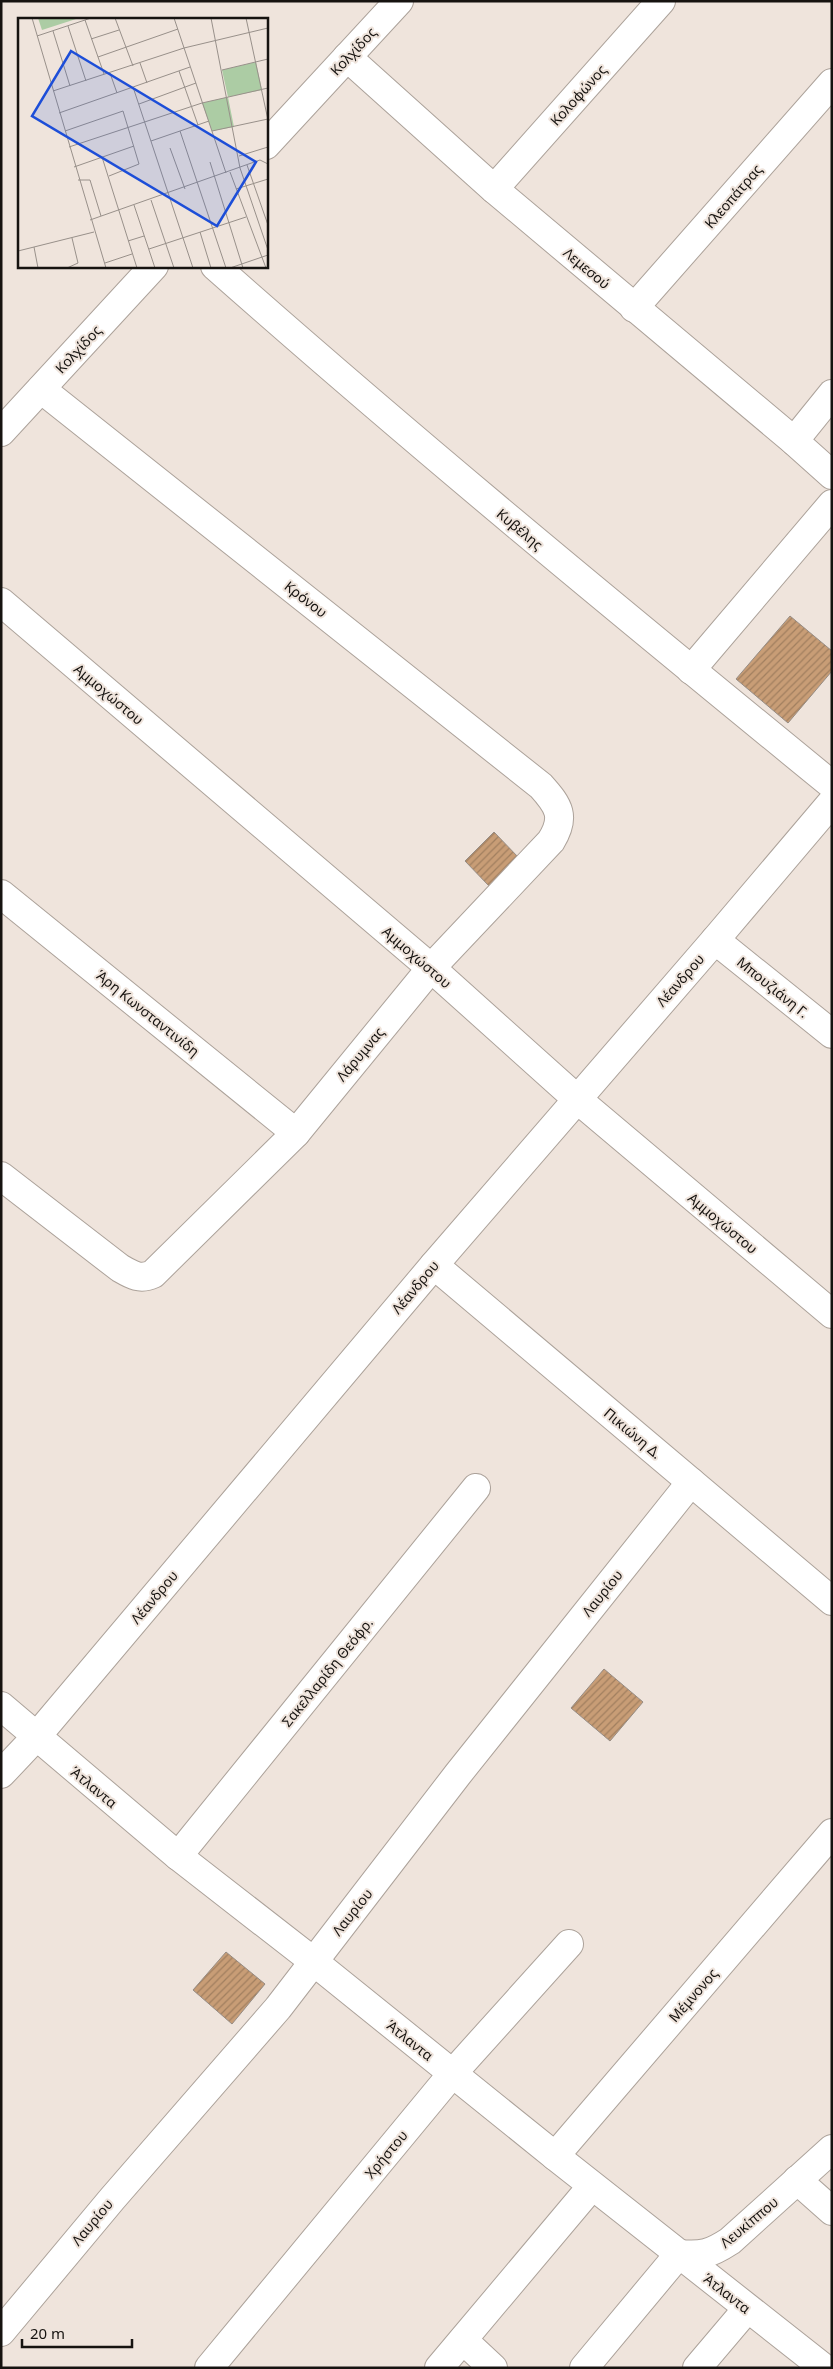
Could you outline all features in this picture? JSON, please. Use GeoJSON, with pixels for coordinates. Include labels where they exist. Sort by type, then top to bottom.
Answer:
{"type":"FeatureCollection","features":[{"type":"Feature","properties":{"kind":"street","name":"Κολχίδος"},"geometry":{"type":"LineString","coordinates":[[268,143],[399,1]]}},
{"type":"Feature","properties":{"kind":"street","name":"Κολοφώνος"},"geometry":{"type":"LineString","coordinates":[[494,189],[661,1]]}},
{"type":"Feature","properties":{"kind":"street","name":"Λεμεσού"},"geometry":{"type":"LineString","coordinates":[[347,56],[494,189],[832,475]]}},
{"type":"Feature","properties":{"kind":"street","name":"Κλεοπάτρας"},"geometry":{"type":"LineString","coordinates":[[634,308],[832,83]]}},
{"type":"Feature","properties":{"kind":"street","name":"Κολχίδος"},"geometry":{"type":"LineString","coordinates":[[1,432],[152,268]]}},
{"type":"Feature","properties":{"kind":"street","name":"Κυβέλης"},"geometry":{"type":"LineString","coordinates":[[217,268],[337,374],[530,538],[832,784]]}},
{"type":"Feature","properties":{"kind":"street","name":"Κρόνου"},"geometry":{"type":"LineString","coordinates":[[41,389],[541,786],[553,799],[561,818]]}},
{"type":"Feature","properties":{"kind":"street"},"geometry":{"type":"LineString","coordinates":[[794,441],[832,394]]}},
{"type":"Feature","properties":{"kind":"street"},"geometry":{"type":"LineString","coordinates":[[691,670],[832,504]]}},
{"type":"Feature","properties":{"kind":"street","name":"Αμμοχώστου"},"geometry":{"type":"LineString","coordinates":[[1,602],[431,968],[577,1099],[832,1314]]}},
{"type":"Feature","properties":{"kind":"street","name":"Λέανδρου"},"geometry":{"type":"LineString","coordinates":[[1,1774],[36,1737],[434,1264],[832,802]]}},
{"type":"Feature","properties":{"kind":"street","name":"Λάρυμνας"},"geometry":{"type":"LineString","coordinates":[[1,1176],[112,1262],[134,1276],[144,1278],[153,1274],[296,1132],[431,968],[551,841],[558,829],[561,818]]}},
{"type":"Feature","properties":{"kind":"street","name":"Άρη Κωνσταντινίδη"},"geometry":{"type":"LineString","coordinates":[[1,894],[296,1132]]}},
{"type":"Feature","properties":{"kind":"street","name":"Μπουζιάνη Γ."},"geometry":{"type":"LineString","coordinates":[[715,940],[832,1034]]}},
{"type":"Feature","properties":{"kind":"street","name":"Πικιώνη Δ."},"geometry":{"type":"LineString","coordinates":[[434,1264],[832,1601]]}},
{"type":"Feature","properties":{"kind":"street","name":"Λαυρίου"},"geometry":{"type":"LineString","coordinates":[[1,2332],[112,2199],[278,2008],[458,1774],[691,1482]]}},
{"type":"Feature","properties":{"kind":"street","name":"Σακελλαρίδη Θεόφρ."},"geometry":{"type":"LineString","coordinates":[[178,1856],[476,1488]]}},
{"type":"Feature","properties":{"kind":"street","name":"Άτλαντα"},"geometry":{"type":"LineString","coordinates":[[1,1706],[178,1856],[313,1961],[747,2309],[824,2368]]}},
{"type":"Feature","properties":{"kind":"street","name":"Μέμνονος"},"geometry":{"type":"LineString","coordinates":[[555,2156],[832,1833]]}},
{"type":"Feature","properties":{"kind":"street","name":"Χρήστου"},"geometry":{"type":"LineString","coordinates":[[209,2368],[452,2074],[569,1944]]}},
{"type":"Feature","properties":{"kind":"street","name":"Λευκίππου"},"geometry":{"type":"LineString","coordinates":[[678,2254],[698,2256],[713,2252],[730,2241],[832,2149]]}},
{"type":"Feature","properties":{"kind":"street"},"geometry":{"type":"LineString","coordinates":[[797,2180],[832,2211]]}},
{"type":"Feature","properties":{"kind":"street"},"geometry":{"type":"LineString","coordinates":[[439,2368],[592,2186]]}},
{"type":"Feature","properties":{"kind":"street"},"geometry":{"type":"LineString","coordinates":[[584,2368],[678,2254]]}},
{"type":"Feature","properties":{"kind":"street"},"geometry":{"type":"LineString","coordinates":[[697,2368],[747,2309]]}},
{"type":"Feature","properties":{"kind":"street"},"geometry":{"type":"LineString","coordinates":[[462,2340],[494,2368]]}},
{"type":"Feature","properties":{"kind":"building"},"geometry":{"type":"Polygon","coordinates":[[[790,616],[832,651],[832,671],[788,723],[736,679],[790,616]]]}},
{"type":"Feature","properties":{"kind":"building"},"geometry":{"type":"Polygon","coordinates":[[[494,832],[518,857],[489,886],[465,861],[494,832]]]}},
{"type":"Feature","properties":{"kind":"building"},"geometry":{"type":"Polygon","coordinates":[[[604,1669],[643,1702],[610,1741],[571,1708],[604,1669]]]}},
{"type":"Feature","properties":{"kind":"building"},"geometry":{"type":"Polygon","coordinates":[[[226,1952],[265,1984],[232,2024],[193,1990],[226,1952]]]}}]}
